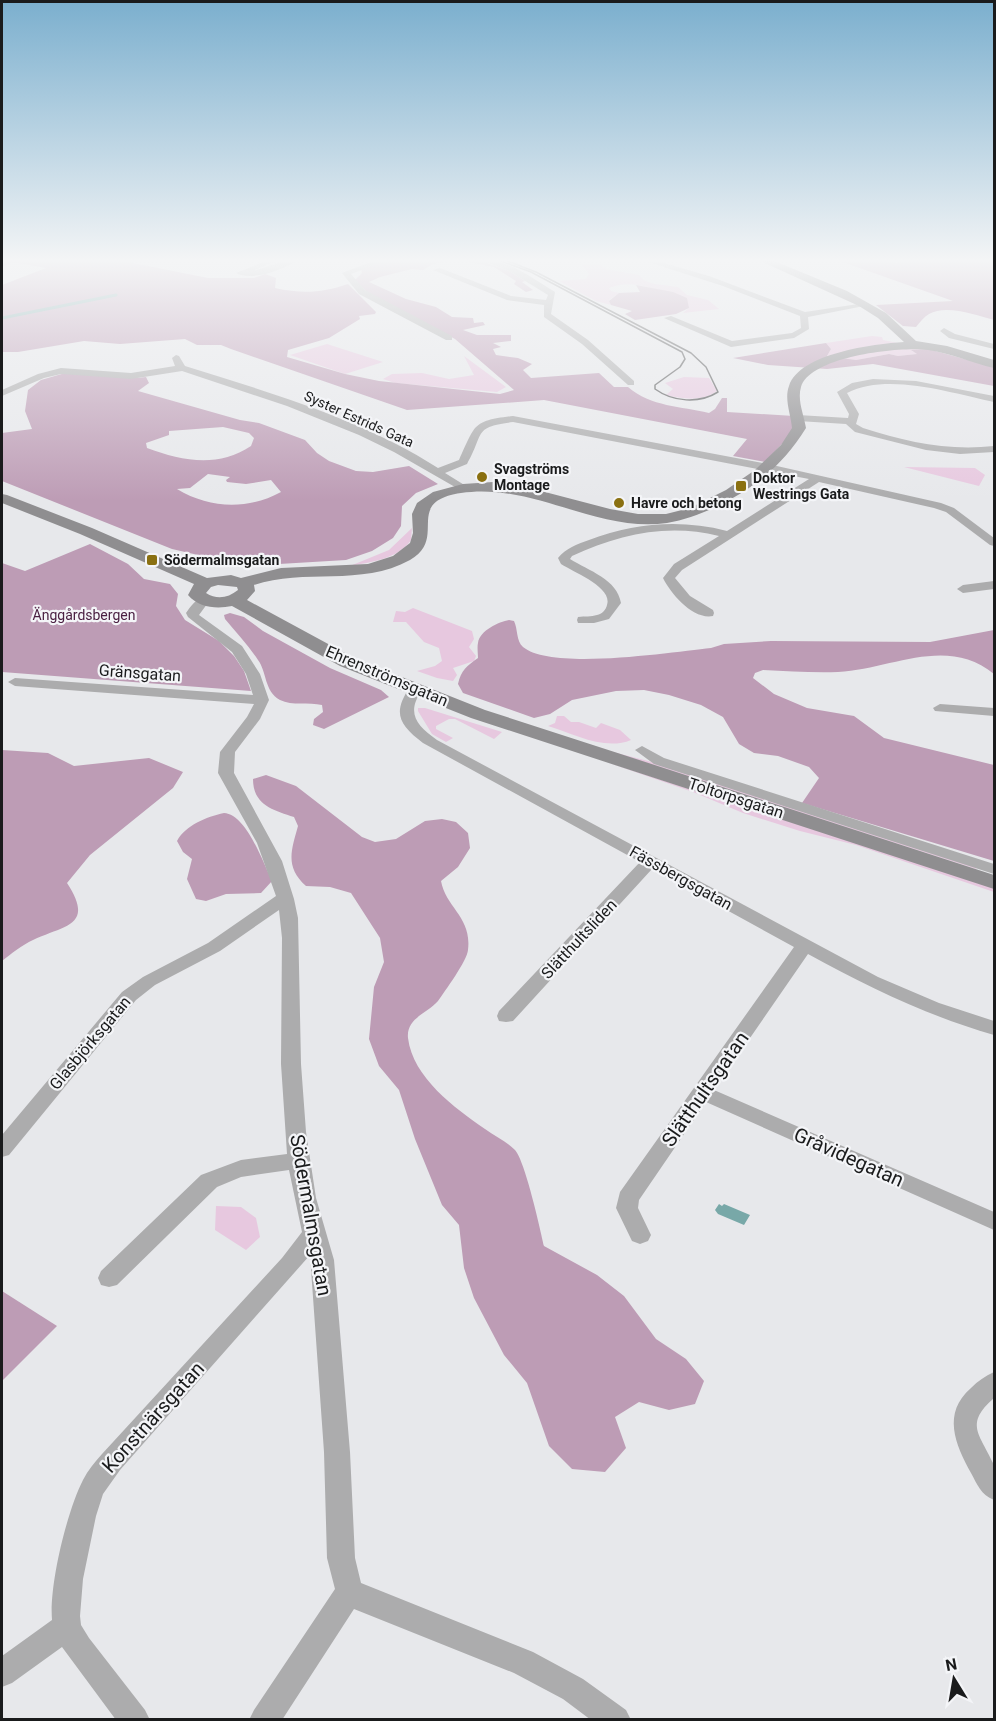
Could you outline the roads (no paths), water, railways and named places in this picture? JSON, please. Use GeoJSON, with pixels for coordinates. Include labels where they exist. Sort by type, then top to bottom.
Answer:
{"type":"FeatureCollection","features":[{"type":"Feature","properties":{"kind":"street"},"geometry":{"type":"LineString","coordinates":[[582,340],[631,383]]}},
{"type":"Feature","properties":{"kind":"street"},"geometry":{"type":"LineString","coordinates":[[718,340],[735,344],[759,340]]}},
{"type":"Feature","properties":{"kind":"street"},"geometry":{"type":"LineString","coordinates":[[908,340],[913,345]]}},
{"type":"Feature","properties":{"kind":"street"},"geometry":{"type":"LineString","coordinates":[[968,340],[994,347]]}},
{"type":"Feature","properties":{"kind":"street"},"geometry":{"type":"LineString","coordinates":[[239,591],[274,573],[351,570],[394,561],[414,550],[418,543],[421,534],[419,512],[423,506],[442,494],[462,488],[524,490],[608,514],[655,518],[695,511],[741,486],[768,467],[793,438],[799,428],[793,402],[795,385],[804,372],[811,367],[841,357],[913,345],[940,349],[994,364]]}},
{"type":"Feature","properties":{"kind":"street"},"geometry":{"type":"LineString","coordinates":[[176,358],[182,368]]}},
{"type":"Feature","properties":{"kind":"street"},"geometry":{"type":"LineString","coordinates":[[2,393],[41,376],[61,371],[130,375],[182,368]]}},
{"type":"Feature","properties":{"kind":"street","name":"Syster Estrids Gata"},"geometry":{"type":"LineString","coordinates":[[182,368],[312,412],[437,472],[462,488]]}},
{"type":"Feature","properties":{"kind":"street"},"geometry":{"type":"LineString","coordinates":[[994,399],[904,382],[881,381],[848,387],[842,392],[854,414],[851,425],[859,430],[921,446],[972,451],[994,449]]}},
{"type":"Feature","properties":{"kind":"street"},"geometry":{"type":"LineString","coordinates":[[798,418],[851,421]]}},
{"type":"Feature","properties":{"kind":"street"},"geometry":{"type":"LineString","coordinates":[[437,472],[463,462],[479,427],[483,424],[513,419],[768,467],[944,507],[994,543]]}},
{"type":"Feature","properties":{"kind":"street"},"geometry":{"type":"LineString","coordinates":[[708,613],[683,598],[675,590],[669,579],[678,567],[818,478]]}},
{"type":"Feature","properties":{"kind":"street","name":"Ehrenströmsgatan"},"geometry":{"type":"LineString","coordinates":[[2,498],[86,531],[205,592],[217,602],[239,591],[347,662],[411,699],[478,714]]}},
{"type":"Feature","properties":{"kind":"street"},"geometry":{"type":"LineString","coordinates":[[583,620],[604,617],[612,611],[614,603],[612,594],[601,581],[565,561],[564,558],[568,553],[606,537],[649,528],[699,527],[729,535]]}},
{"type":"Feature","properties":{"kind":"street"},"geometry":{"type":"LineString","coordinates":[[963,589],[994,585]]}},
{"type":"Feature","properties":{"kind":"street"},"geometry":{"type":"LineString","coordinates":[[205,592],[192,613],[194,617],[237,649],[253,674],[262,700]]}},
{"type":"Feature","properties":{"kind":"street","name":"Gränsgatan"},"geometry":{"type":"LineString","coordinates":[[15,682],[262,700]]}},
{"type":"Feature","properties":{"kind":"street","name":"Fässbergsgatan"},"geometry":{"type":"LineString","coordinates":[[411,699],[411,720],[426,740],[804,946],[912,1000],[994,1028]]}},
{"type":"Feature","properties":{"kind":"street","name":"Södermalmsgatan"},"geometry":{"type":"LineString","coordinates":[[262,700],[255,714],[228,748],[224,765],[226,774],[265,843],[285,898],[289,918],[291,1071],[300,1160],[313,1235],[323,1260],[337,1452],[341,1558],[349,1592]]}},
{"type":"Feature","properties":{"kind":"street"},"geometry":{"type":"LineString","coordinates":[[940,708],[994,712]]}},
{"type":"Feature","properties":{"kind":"street","name":"Toltorpsgatan"},"geometry":{"type":"LineString","coordinates":[[478,714],[994,882]]}},
{"type":"Feature","properties":{"kind":"street","name":"Toltorpsgatan"},"geometry":{"type":"LineString","coordinates":[[642,750],[659,760],[994,869]]}},
{"type":"Feature","properties":{"kind":"street","name":"Slätthultsliden"},"geometry":{"type":"LineString","coordinates":[[506,1016],[650,861]]}},
{"type":"Feature","properties":{"kind":"street","name":"Glasbjörksgatan"},"geometry":{"type":"LineString","coordinates":[[2,1149],[129,996],[149,981],[214,947],[285,898]]}},
{"type":"Feature","properties":{"kind":"street","name":"Slätthultsgatan"},"geometry":{"type":"LineString","coordinates":[[640,1234],[627,1208],[628,1198],[804,946]]}},
{"type":"Feature","properties":{"kind":"street","name":"Gråvidegatan"},"geometry":{"type":"LineString","coordinates":[[702,1093],[994,1221]]}},
{"type":"Feature","properties":{"kind":"street"},"geometry":{"type":"LineString","coordinates":[[109,1278],[209,1181],[221,1173],[239,1168],[300,1160]]}},
{"type":"Feature","properties":{"kind":"street","name":"Konstnärsgatan"},"geometry":{"type":"LineString","coordinates":[[67,1626],[66,1601],[87,1503],[93,1487],[111,1462],[290,1265],[313,1235]]}},
{"type":"Feature","properties":{"kind":"street"},"geometry":{"type":"LineString","coordinates":[[994,1383],[968,1407],[964,1418],[969,1443],[994,1488]]}},
{"type":"Feature","properties":{"kind":"street"},"geometry":{"type":"LineString","coordinates":[[264,1719],[349,1592],[364,1600],[523,1662],[573,1689],[616,1719]]}},
{"type":"Feature","properties":{"kind":"street"},"geometry":{"type":"LineString","coordinates":[[2,1672],[67,1626],[75,1642],[135,1719]]}},
{"type":"Feature","properties":{"kind":"water"},"geometry":{"type":"Polygon","coordinates":[[[719,1204],[750,1215],[744,1225],[718,1214],[715,1210],[719,1204]]]}},
{"type":"Feature","properties":{"kind":"tram line"},"geometry":{"type":"LineString","coordinates":[[660,340],[682,352],[685,359],[680,367],[655,385],[655,389],[670,397],[686,400],[703,398],[718,392],[706,367],[691,353],[667,340]]}},
{"type":"Feature","properties":{"kind":"place","name":"Svagströms Montage"},"geometry":{"type":"Point","coordinates":[482,477]}},
{"type":"Feature","properties":{"kind":"place","name":"Doktor Westrings Gata"},"geometry":{"type":"Point","coordinates":[741,486]}},
{"type":"Feature","properties":{"kind":"place","name":"Havre och betong"},"geometry":{"type":"Point","coordinates":[619,503]}},
{"type":"Feature","properties":{"kind":"place","name":"Södermalmsgatan"},"geometry":{"type":"Point","coordinates":[152,560]}},
{"type":"Feature","properties":{"kind":"park label","name":"Änggårdsbergen"},"geometry":{"type":"Point","coordinates":[84,615]}}]}
